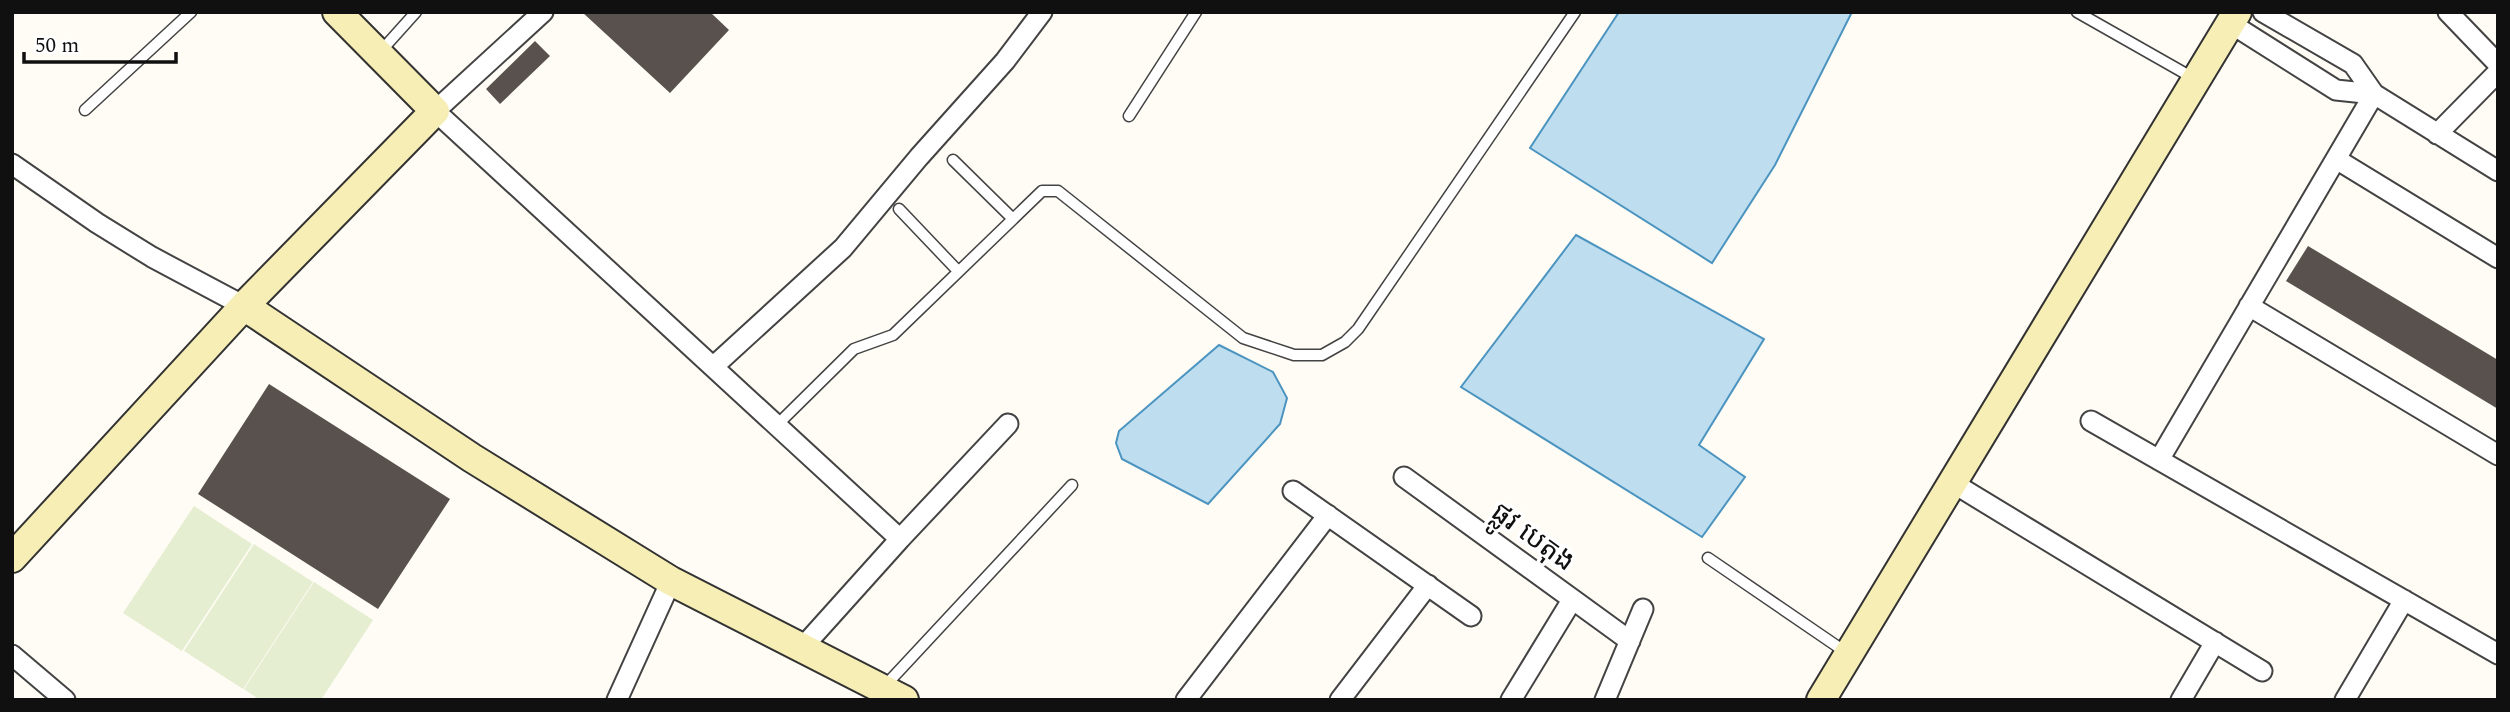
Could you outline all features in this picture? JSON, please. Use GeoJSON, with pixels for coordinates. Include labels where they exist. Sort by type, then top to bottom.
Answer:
{"type":"FeatureCollection","features":[{"type":"Feature","properties":{"kind":"street"},"geometry":{"type":"LineString","coordinates":[[337,12],[435,111],[900,539]]}},
{"type":"Feature","properties":{"kind":"street"},"geometry":{"type":"LineString","coordinates":[[12,558],[244,306],[435,111],[543,12]]}},
{"type":"Feature","properties":{"kind":"street"},"geometry":{"type":"LineString","coordinates":[[714,366],[843,248],[919,157],[1005,61],[1042,12]]}},
{"type":"Feature","properties":{"kind":"street"},"geometry":{"type":"LineString","coordinates":[[2263,12],[2353,64],[2374,94],[2498,171]]}},
{"type":"Feature","properties":{"kind":"street"},"geometry":{"type":"LineString","coordinates":[[2448,12],[2498,64]]}},
{"type":"Feature","properties":{"kind":"street"},"geometry":{"type":"LineString","coordinates":[[1821,700],[2234,15],[2336,90],[2374,94]]}},
{"type":"Feature","properties":{"kind":"street"},"geometry":{"type":"LineString","coordinates":[[2437,134],[2498,72]]}},
{"type":"Feature","properties":{"kind":"street"},"geometry":{"type":"LineString","coordinates":[[2159,460],[2374,94]]}},
{"type":"Feature","properties":{"kind":"street"},"geometry":{"type":"LineString","coordinates":[[2336,159],[2498,257]]}},
{"type":"Feature","properties":{"kind":"street"},"geometry":{"type":"LineString","coordinates":[[12,164],[152,257],[244,306],[472,458],[671,581],[893,694]]}},
{"type":"Feature","properties":{"kind":"street"},"geometry":{"type":"LineString","coordinates":[[2249,306],[2498,455]]}},
{"type":"Feature","properties":{"kind":"street"},"geometry":{"type":"LineString","coordinates":[[2091,421],[2498,654]]}},
{"type":"Feature","properties":{"kind":"street"},"geometry":{"type":"LineString","coordinates":[[802,648],[1007,424]]}},
{"type":"Feature","properties":{"kind":"street","name":"ផ្លូវ បេតុង"},"geometry":{"type":"LineString","coordinates":[[1404,477],[1630,641]]}},
{"type":"Feature","properties":{"kind":"street"},"geometry":{"type":"LineString","coordinates":[[1953,483],[2262,671]]}},
{"type":"Feature","properties":{"kind":"street"},"geometry":{"type":"LineString","coordinates":[[1293,491],[1471,616]]}},
{"type":"Feature","properties":{"kind":"street"},"geometry":{"type":"LineString","coordinates":[[1186,700],[1328,515]]}},
{"type":"Feature","properties":{"kind":"street"},"geometry":{"type":"LineString","coordinates":[[617,700],[671,581]]}},
{"type":"Feature","properties":{"kind":"street"},"geometry":{"type":"LineString","coordinates":[[1340,700],[1428,585]]}},
{"type":"Feature","properties":{"kind":"street"},"geometry":{"type":"LineString","coordinates":[[1511,700],[1572,600]]}},
{"type":"Feature","properties":{"kind":"street"},"geometry":{"type":"LineString","coordinates":[[2345,700],[2404,600]]}},
{"type":"Feature","properties":{"kind":"street"},"geometry":{"type":"LineString","coordinates":[[1605,700],[1643,609]]}},
{"type":"Feature","properties":{"kind":"street"},"geometry":{"type":"LineString","coordinates":[[2181,700],[2215,642]]}},
{"type":"Feature","properties":{"kind":"street"},"geometry":{"type":"LineString","coordinates":[[12,654],[65,700]]}},
{"type":"Feature","properties":{"kind":"lane"},"geometry":{"type":"LineString","coordinates":[[85,110],[191,12]]}},
{"type":"Feature","properties":{"kind":"lane"},"geometry":{"type":"LineString","coordinates":[[378,54],[416,12]]}},
{"type":"Feature","properties":{"kind":"lane"},"geometry":{"type":"LineString","coordinates":[[1129,116],[1196,12]]}},
{"type":"Feature","properties":{"kind":"lane"},"geometry":{"type":"LineString","coordinates":[[2077,12],[2196,79]]}},
{"type":"Feature","properties":{"kind":"lane"},"geometry":{"type":"LineString","coordinates":[[777,425],[854,349],[893,335],[1042,191],[1058,191],[1243,338],[1294,355],[1322,355],[1345,342],[1358,329],[1573,13]]}},
{"type":"Feature","properties":{"kind":"lane"},"geometry":{"type":"LineString","coordinates":[[953,160],[1012,218]]}},
{"type":"Feature","properties":{"kind":"lane"},"geometry":{"type":"LineString","coordinates":[[899,209],[958,271]]}},
{"type":"Feature","properties":{"kind":"lane"},"geometry":{"type":"LineString","coordinates":[[893,694],[1072,485]]}},
{"type":"Feature","properties":{"kind":"lane"},"geometry":{"type":"LineString","coordinates":[[1708,558],[1847,653]]}},
{"type":"Feature","properties":{"kind":"green space"},"geometry":{"type":"Polygon","coordinates":[[[194,506],[252,544],[182,651],[123,613],[194,506]]]}},
{"type":"Feature","properties":{"kind":"green space"},"geometry":{"type":"Polygon","coordinates":[[[254,544],[313,582],[243,689],[184,651],[254,544]]]}},
{"type":"Feature","properties":{"kind":"green space"},"geometry":{"type":"Polygon","coordinates":[[[314,582],[373,620],[321,700],[260,700],[244,689],[314,582]]]}},
{"type":"Feature","properties":{"kind":"water"},"geometry":{"type":"Polygon","coordinates":[[[1619,12],[1852,12],[1775,165],[1712,263],[1530,148],[1619,12]]]}},
{"type":"Feature","properties":{"kind":"water"},"geometry":{"type":"Polygon","coordinates":[[[1576,235],[1764,339],[1699,445],[1745,477],[1702,537],[1461,387],[1576,235]]]}},
{"type":"Feature","properties":{"kind":"water"},"geometry":{"type":"Polygon","coordinates":[[[1219,345],[1273,372],[1287,398],[1280,424],[1208,504],[1122,459],[1116,443],[1119,431],[1219,345]]]}},
{"type":"Feature","properties":{"kind":"building"},"geometry":{"type":"Polygon","coordinates":[[[582,12],[710,12],[729,30],[670,93],[582,12]]]}},
{"type":"Feature","properties":{"kind":"building"},"geometry":{"type":"Polygon","coordinates":[[[535,41],[550,56],[500,104],[486,89],[535,41]]]}},
{"type":"Feature","properties":{"kind":"building"},"geometry":{"type":"Polygon","coordinates":[[[2308,246],[2498,360],[2498,409],[2286,281],[2308,246]]]}},
{"type":"Feature","properties":{"kind":"building"},"geometry":{"type":"Polygon","coordinates":[[[269,384],[450,499],[378,609],[198,494],[269,384]]]}}]}
